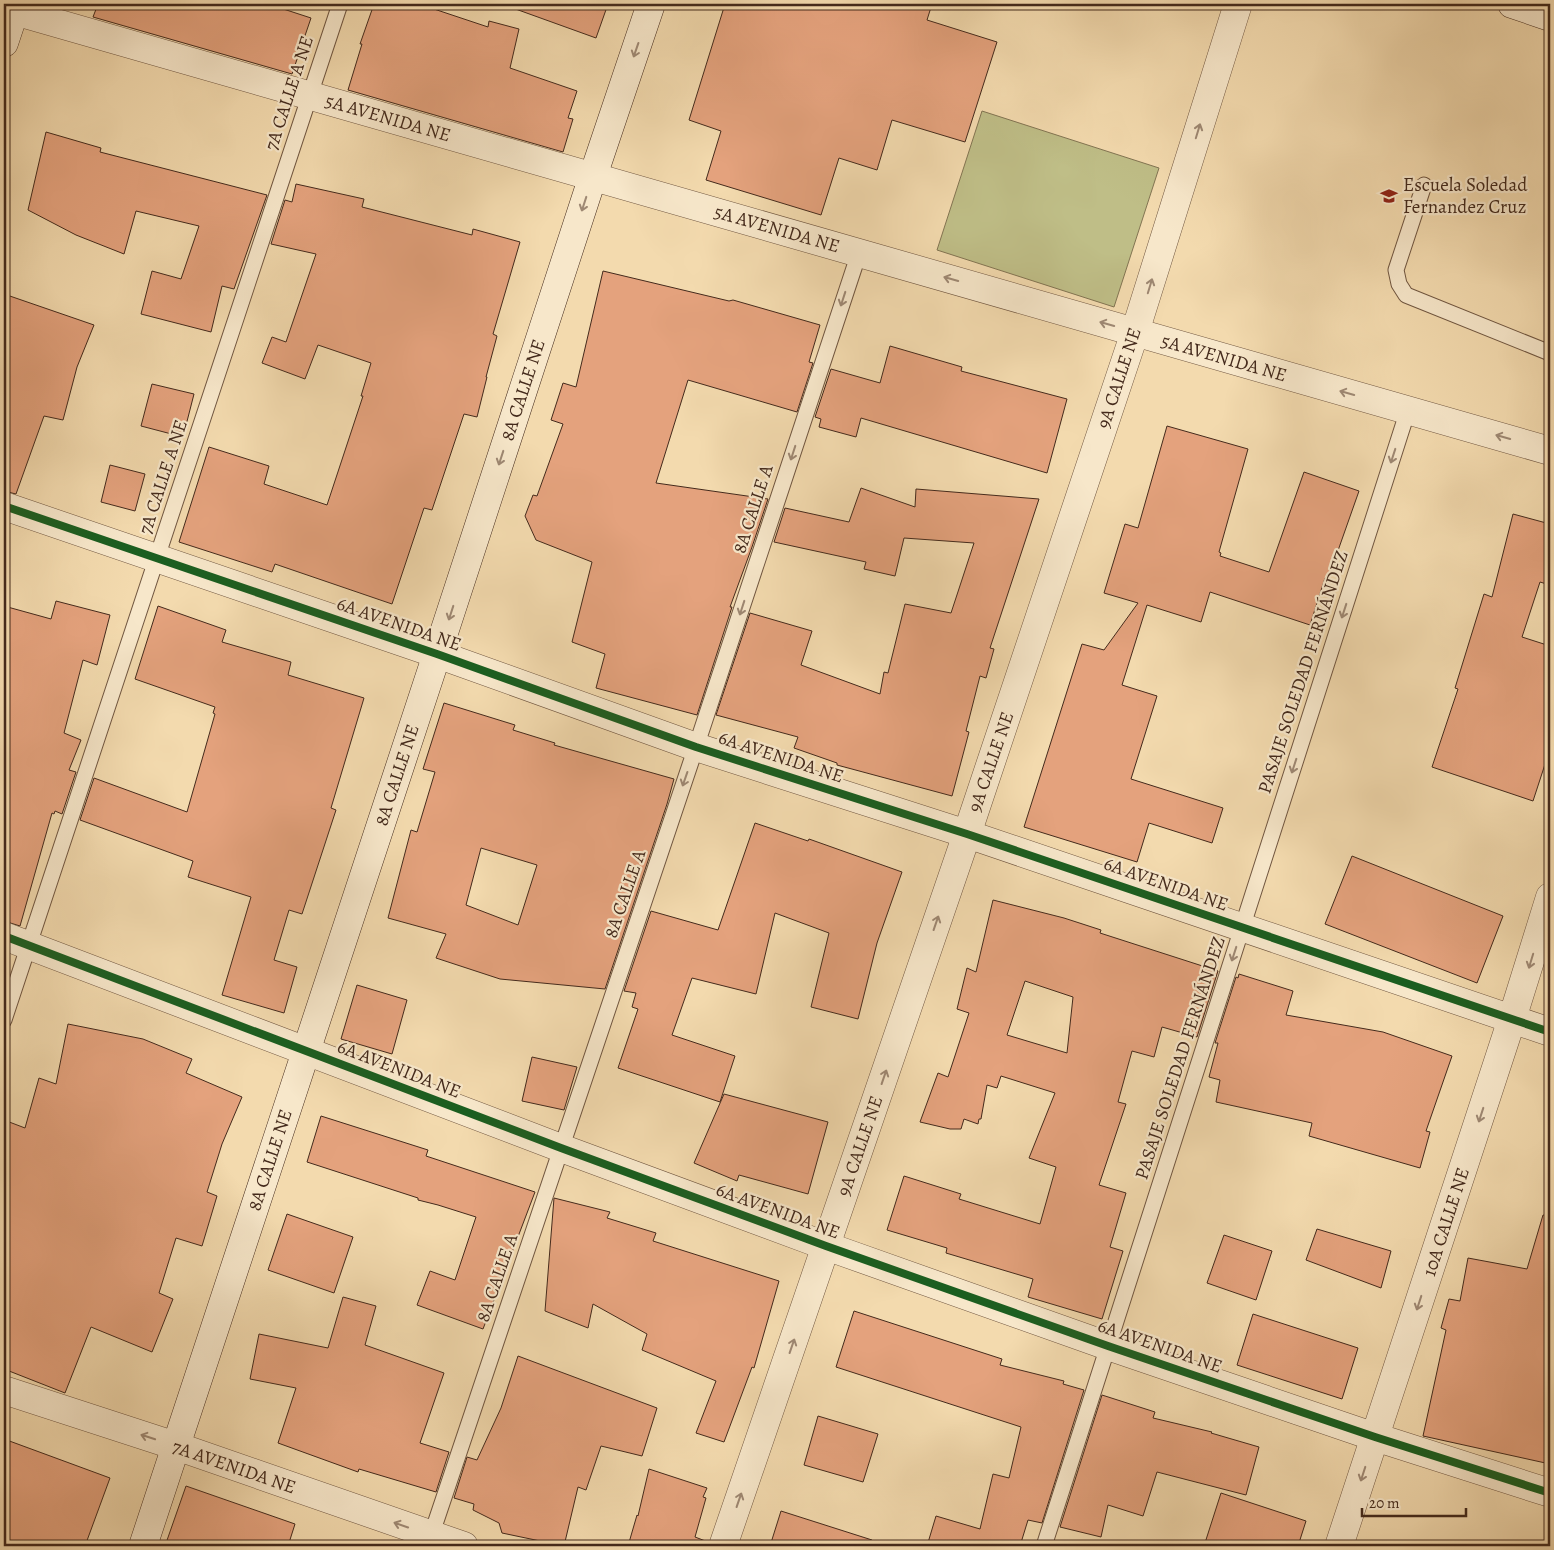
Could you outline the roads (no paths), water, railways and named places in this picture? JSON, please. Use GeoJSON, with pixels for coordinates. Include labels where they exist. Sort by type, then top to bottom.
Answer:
{"type":"FeatureCollection","features":[{"type":"Feature","properties":{"kind":"street","name":"8A CALLE NE"},"geometry":{"type":"LineString","coordinates":[[143,1546],[437,654],[592,176],[651,4]]}},
{"type":"Feature","properties":{"kind":"street","name":"9A CALLE NE"},"geometry":{"type":"LineString","coordinates":[[723,1546],[967,834],[1135,332],[1238,4]]}},
{"type":"Feature","properties":{"kind":"street"},"geometry":{"type":"LineString","coordinates":[[1512,4],[1550,17]]}},
{"type":"Feature","properties":{"kind":"street","name":"5A AVENIDA NE"},"geometry":{"type":"LineString","coordinates":[[12,8],[309,96],[1550,451]]}},
{"type":"Feature","properties":{"kind":"street"},"geometry":{"type":"LineString","coordinates":[[4,43],[12,8]]}},
{"type":"Feature","properties":{"kind":"street","name":"6A AVENIDA NE"},"geometry":{"type":"LineString","coordinates":[[4,506],[437,654],[696,747],[967,834],[1550,1032]]}},
{"type":"Feature","properties":{"kind":"street","name":"10A CALLE NE"},"geometry":{"type":"LineString","coordinates":[[1339,1546],[1512,1019],[1550,897]]}},
{"type":"Feature","properties":{"kind":"street","name":"6A AVENIDA NE"},"geometry":{"type":"LineString","coordinates":[[4,936],[561,1148],[826,1246],[1108,1346],[1375,1437],[1550,1492]]}},
{"type":"Feature","properties":{"kind":"street","name":"7A AVENIDA NE"},"geometry":{"type":"LineString","coordinates":[[4,1390],[176,1446],[430,1541],[464,1546]]}},
{"type":"Feature","properties":{"kind":"lane","name":"7A CALLE A NE"},"geometry":{"type":"LineString","coordinates":[[4,1020],[340,4]]}},
{"type":"Feature","properties":{"kind":"lane"},"geometry":{"type":"LineString","coordinates":[[1424,186],[1396,270],[1399,284],[1406,295],[1550,353]]}},
{"type":"Feature","properties":{"kind":"lane","name":"8A CALLE A"},"geometry":{"type":"LineString","coordinates":[[430,1541],[859,253]]}},
{"type":"Feature","properties":{"kind":"lane","name":"PASAJE SOLEDAD FERNÁNDEZ"},"geometry":{"type":"LineString","coordinates":[[1044,1546],[1408,410]]}},
{"type":"Feature","properties":{"kind":"place","name":"Escuela Soledad Fernandez Cruz"},"geometry":{"type":"Point","coordinates":[1389,196]}}]}
